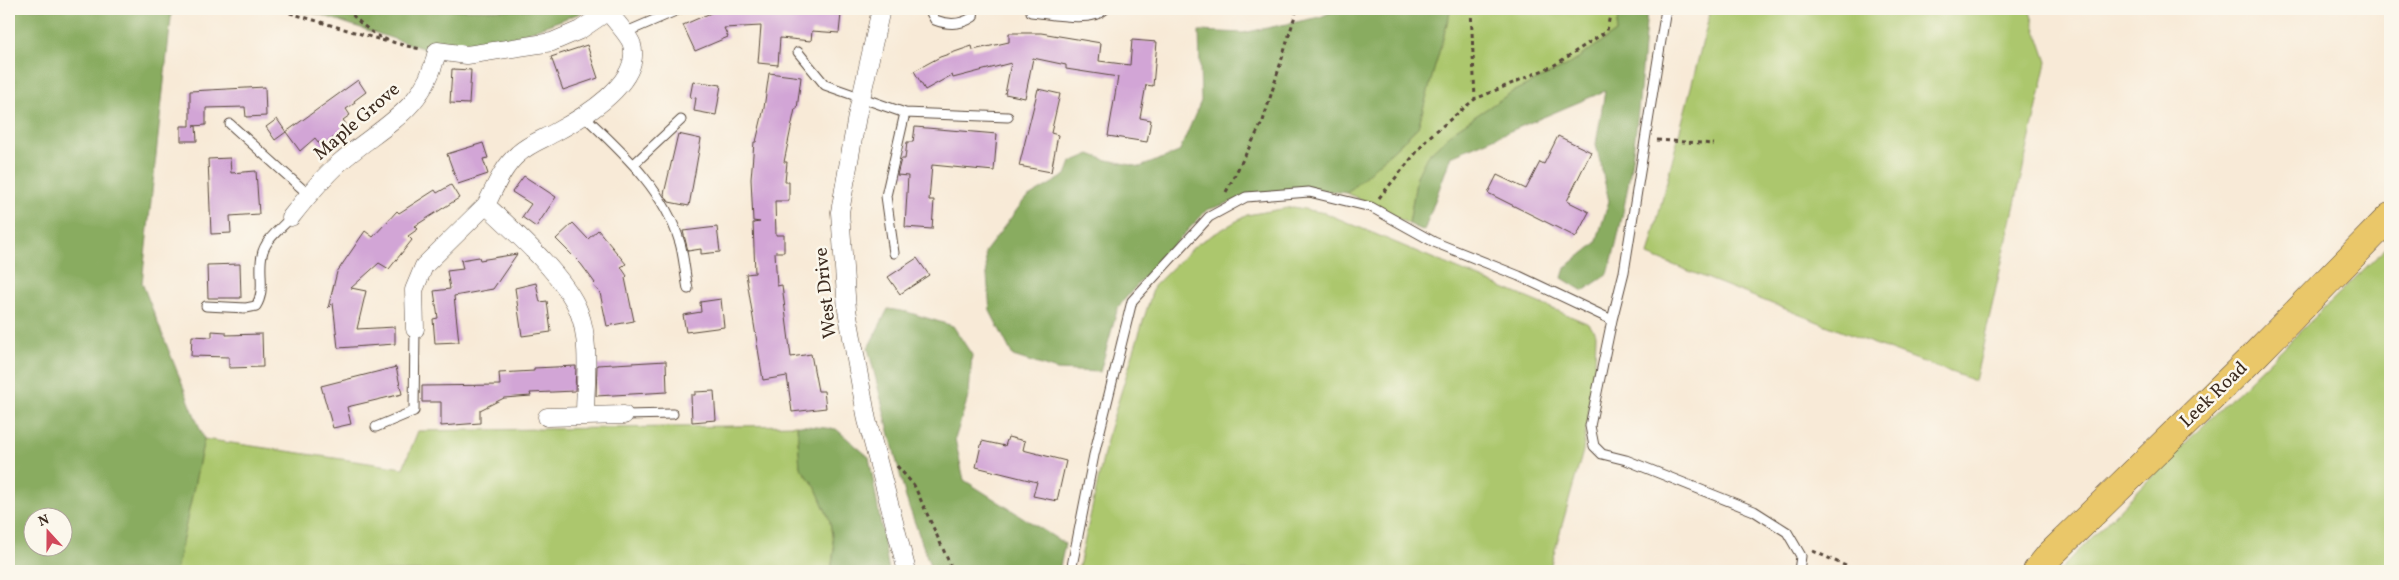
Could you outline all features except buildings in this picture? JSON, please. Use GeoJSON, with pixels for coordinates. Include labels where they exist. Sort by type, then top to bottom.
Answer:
{"type":"FeatureCollection","features":[{"type":"Feature","properties":{"kind":"highway","name":"Leek Road"},"geometry":{"type":"LineString","coordinates":[[2037,571],[2050,556],[2255,355],[2390,217]]}},
{"type":"Feature","properties":{"kind":"street","name":"West Drive"},"geometry":{"type":"LineString","coordinates":[[881,9],[840,212],[847,310],[868,420],[907,571]]}},
{"type":"Feature","properties":{"kind":"street"},"geometry":{"type":"LineString","coordinates":[[415,329],[414,290],[424,266],[486,205],[504,170],[517,155],[533,142],[551,135],[583,115],[614,92],[632,68],[632,44],[610,10],[580,30],[552,42],[467,55],[437,51]]}},
{"type":"Feature","properties":{"kind":"street","name":"Maple Grove"},"geometry":{"type":"LineString","coordinates":[[291,217],[308,194],[340,162],[398,119],[413,104],[425,87],[433,70],[437,51]]}},
{"type":"Feature","properties":{"kind":"street"},"geometry":{"type":"LineString","coordinates":[[486,205],[528,243],[573,300],[580,314],[585,340],[585,416]]}},
{"type":"Feature","properties":{"kind":"street"},"geometry":{"type":"LineString","coordinates":[[547,417],[624,416]]}},
{"type":"Feature","properties":{"kind":"lane"},"geometry":{"type":"LineString","coordinates":[[624,33],[680,9]]}},
{"type":"Feature","properties":{"kind":"lane"},"geometry":{"type":"LineString","coordinates":[[929,9],[935,20],[945,24],[964,23],[973,17],[974,9]]}},
{"type":"Feature","properties":{"kind":"lane"},"geometry":{"type":"LineString","coordinates":[[1031,12],[1088,17],[1100,15],[1105,9]]}},
{"type":"Feature","properties":{"kind":"lane"},"geometry":{"type":"LineString","coordinates":[[1666,9],[1624,272],[1590,426],[1594,446],[1602,454],[1626,460],[1754,511],[1787,532],[1801,556],[1799,571]]}},
{"type":"Feature","properties":{"kind":"lane"},"geometry":{"type":"LineString","coordinates":[[798,52],[825,85],[905,113],[1008,117]]}},
{"type":"Feature","properties":{"kind":"lane"},"geometry":{"type":"LineString","coordinates":[[894,253],[886,196],[905,113]]}},
{"type":"Feature","properties":{"kind":"lane"},"geometry":{"type":"LineString","coordinates":[[583,115],[634,164],[663,203],[680,243],[688,289]]}},
{"type":"Feature","properties":{"kind":"lane"},"geometry":{"type":"LineString","coordinates":[[634,164],[681,120]]}},
{"type":"Feature","properties":{"kind":"lane"},"geometry":{"type":"LineString","coordinates":[[230,124],[308,194]]}},
{"type":"Feature","properties":{"kind":"lane"},"geometry":{"type":"LineString","coordinates":[[1071,571],[1094,455],[1132,301],[1209,217],[1246,197],[1309,192],[1371,207],[1434,242],[1519,276],[1612,320]]}},
{"type":"Feature","properties":{"kind":"lane"},"geometry":{"type":"LineString","coordinates":[[206,306],[246,308],[256,306],[261,289],[262,254],[267,242],[291,217]]}},
{"type":"Feature","properties":{"kind":"lane"},"geometry":{"type":"LineString","coordinates":[[376,427],[414,411],[415,329]]}},
{"type":"Feature","properties":{"kind":"lane"},"geometry":{"type":"LineString","coordinates":[[624,416],[673,414]]}},
{"type":"Feature","properties":{"kind":"path"},"geometry":{"type":"LineString","coordinates":[[283,9],[290,13],[388,42],[437,51]]}},
{"type":"Feature","properties":{"kind":"path"},"geometry":{"type":"LineString","coordinates":[[347,9],[360,23],[388,42]]}},
{"type":"Feature","properties":{"kind":"path"},"geometry":{"type":"LineString","coordinates":[[1216,213],[1263,121],[1297,9]]}},
{"type":"Feature","properties":{"kind":"path"},"geometry":{"type":"LineString","coordinates":[[1471,9],[1475,99]]}},
{"type":"Feature","properties":{"kind":"path"},"geometry":{"type":"LineString","coordinates":[[1371,207],[1429,137],[1475,99],[1553,66],[1607,31],[1611,9]]}},
{"type":"Feature","properties":{"kind":"path"},"geometry":{"type":"LineString","coordinates":[[1644,140],[1714,144]]}},
{"type":"Feature","properties":{"kind":"path"},"geometry":{"type":"LineString","coordinates":[[895,464],[914,486],[953,571]]}},
{"type":"Feature","properties":{"kind":"path"},"geometry":{"type":"LineString","coordinates":[[1794,543],[1857,571]]}},
{"type":"Feature","properties":{"kind":"green space"},"geometry":{"type":"Polygon","coordinates":[[[9,9],[172,9],[142,283],[204,439],[176,571],[9,571],[9,9]]]}},
{"type":"Feature","properties":{"kind":"green space"},"geometry":{"type":"Polygon","coordinates":[[[266,9],[591,9],[467,55],[431,51],[318,14],[266,9]]]}},
{"type":"Feature","properties":{"kind":"green space"},"geometry":{"type":"Polygon","coordinates":[[[1338,9],[1451,9],[1418,127],[1347,193],[1301,188],[1253,195],[1207,210],[1118,307],[1100,372],[1057,370],[1013,356],[990,311],[985,252],[1025,199],[1066,175],[1071,162],[1090,154],[1103,159],[1140,167],[1179,152],[1201,101],[1199,31],[1243,33],[1320,17],[1338,9]]]}},
{"type":"Feature","properties":{"kind":"green space"},"geometry":{"type":"Polygon","coordinates":[[[1451,9],[1619,9],[1616,32],[1568,65],[1512,92],[1456,129],[1417,176],[1409,224],[1347,193],[1418,127],[1451,9]]]}},
{"type":"Feature","properties":{"kind":"green space"},"geometry":{"type":"Polygon","coordinates":[[[1619,9],[1647,9],[1634,143],[1624,209],[1608,274],[1583,291],[1562,278],[1565,268],[1596,243],[1609,201],[1596,144],[1605,91],[1451,156],[1424,231],[1409,224],[1417,176],[1427,156],[1456,129],[1512,92],[1568,65],[1616,32],[1619,9]]]}},
{"type":"Feature","properties":{"kind":"green space"},"geometry":{"type":"Polygon","coordinates":[[[1711,9],[2029,9],[2047,62],[1975,381],[1869,342],[1648,255],[1711,9]]]}},
{"type":"Feature","properties":{"kind":"green space"},"geometry":{"type":"Polygon","coordinates":[[[1293,207],[1325,213],[1589,324],[1596,334],[1595,364],[1583,451],[1549,571],[1078,571],[1109,431],[1154,286],[1197,244],[1247,215],[1293,207]]]}},
{"type":"Feature","properties":{"kind":"green space"},"geometry":{"type":"Polygon","coordinates":[[[2390,244],[2390,571],[2059,571],[2171,457],[2390,244]]]}},
{"type":"Feature","properties":{"kind":"green space"},"geometry":{"type":"Polygon","coordinates":[[[888,309],[907,312],[953,326],[972,355],[969,394],[955,439],[964,480],[1065,544],[1059,571],[932,571],[906,498],[868,348],[888,309]]]}},
{"type":"Feature","properties":{"kind":"green space"},"geometry":{"type":"Polygon","coordinates":[[[797,425],[800,467],[815,486],[830,521],[834,550],[831,571],[176,571],[204,439],[403,468],[418,431],[797,425]]]}},
{"type":"Feature","properties":{"kind":"green space"},"geometry":{"type":"Polygon","coordinates":[[[797,425],[836,429],[869,457],[889,571],[831,571],[834,550],[830,521],[815,486],[800,467],[797,425]]]}}]}
